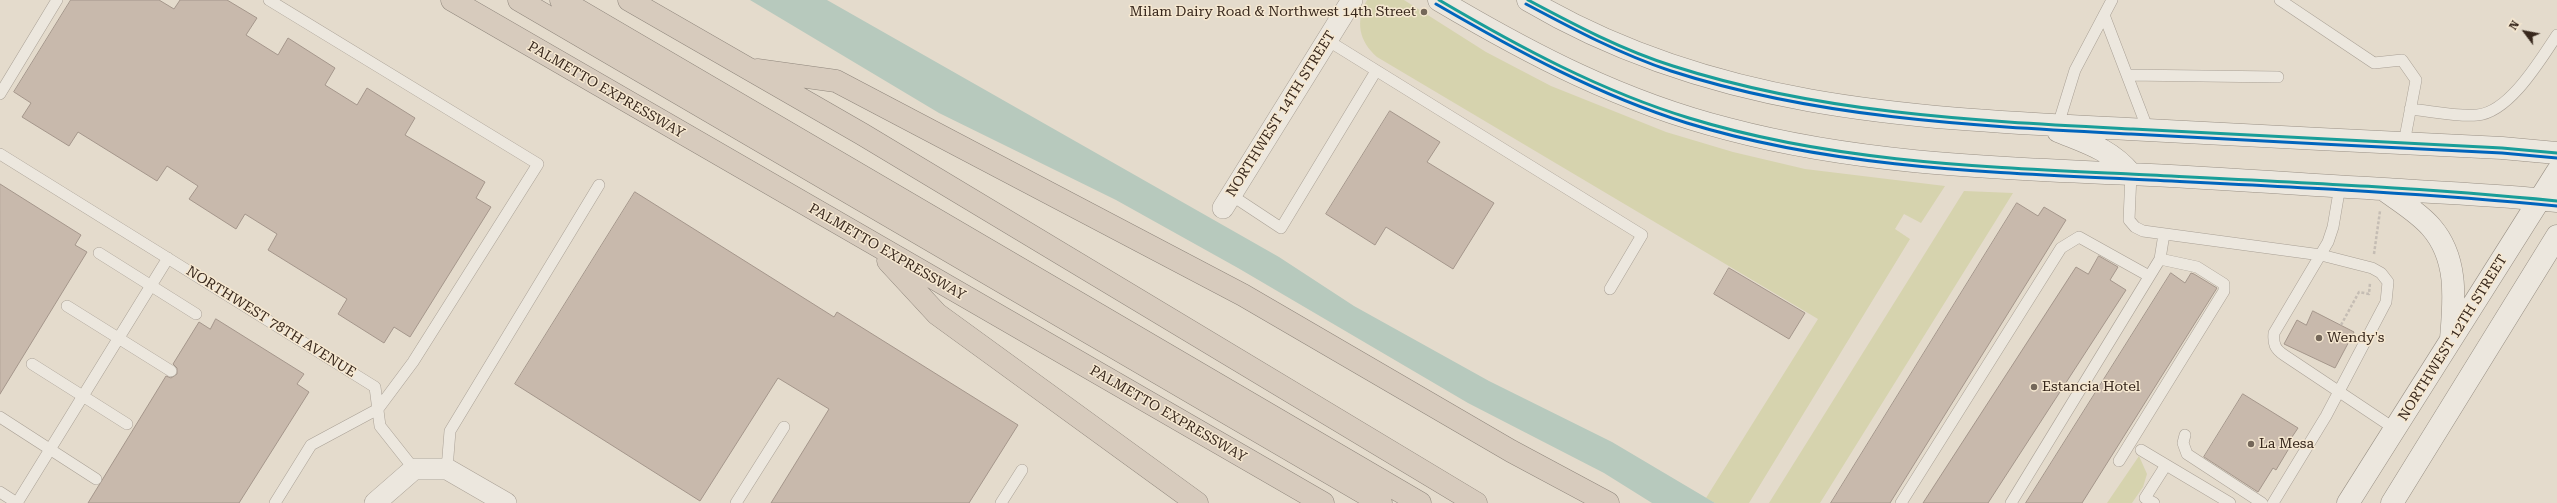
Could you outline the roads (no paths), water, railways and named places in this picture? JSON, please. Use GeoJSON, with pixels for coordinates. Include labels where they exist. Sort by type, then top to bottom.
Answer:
{"type":"FeatureCollection","features":[{"type":"Feature","properties":{"kind":"highway","name":"PALMETTO EXPRESSWAY"},"geometry":{"type":"LineString","coordinates":[[452,0],[872,244],[1323,503]]}},
{"type":"Feature","properties":{"kind":"highway"},"geometry":{"type":"LineString","coordinates":[[519,0],[1381,503]]}},
{"type":"Feature","properties":{"kind":"highway"},"geometry":{"type":"LineString","coordinates":[[561,0],[1420,503]]}},
{"type":"Feature","properties":{"kind":"highway"},"geometry":{"type":"LineString","coordinates":[[629,0],[875,142],[1476,503]]}},
{"type":"Feature","properties":{"kind":"highway"},"geometry":{"type":"LineString","coordinates":[[746,68],[836,81],[1243,295],[1511,451],[1608,503]]}},
{"type":"Feature","properties":{"kind":"highway"},"geometry":{"type":"LineString","coordinates":[[872,244],[937,314],[1197,503]]}},
{"type":"Feature","properties":{"kind":"main road"},"geometry":{"type":"LineString","coordinates":[[1439,0],[1524,49],[1580,77],[1648,104],[1747,134],[1820,150],[1888,160],[2039,171],[2131,174],[2340,186],[2382,200],[2431,227],[2443,245],[2454,282],[2451,342]]}},
{"type":"Feature","properties":{"kind":"main road"},"geometry":{"type":"LineString","coordinates":[[1528,0],[1569,22],[1633,50],[1691,72],[1796,99],[1897,115],[2049,125],[2404,143],[2557,153]]}},
{"type":"Feature","properties":{"kind":"main road"},"geometry":{"type":"LineString","coordinates":[[2049,125],[2106,151],[2119,160],[2131,174]]}},
{"type":"Feature","properties":{"kind":"main road","name":"NORTHWEST 12TH STREET"},"geometry":{"type":"LineString","coordinates":[[2348,503],[2451,342],[2549,200],[2557,172]]}},
{"type":"Feature","properties":{"kind":"main road"},"geometry":{"type":"LineString","coordinates":[[2382,200],[2549,200]]}},
{"type":"Feature","properties":{"kind":"main road"},"geometry":{"type":"LineString","coordinates":[[2392,503],[2557,236]]}},
{"type":"Feature","properties":{"kind":"street","name":"NORTHWEST 14TH STREET"},"geometry":{"type":"LineString","coordinates":[[1227,202],[1352,0]]}},
{"type":"Feature","properties":{"kind":"street"},"geometry":{"type":"LineString","coordinates":[[375,503],[414,469],[447,469],[496,500]]}},
{"type":"Feature","properties":{"kind":"lane"},"geometry":{"type":"LineString","coordinates":[[0,94],[57,0]]}},
{"type":"Feature","properties":{"kind":"lane"},"geometry":{"type":"LineString","coordinates":[[269,0],[538,164],[413,362],[378,409],[311,445],[275,503]]}},
{"type":"Feature","properties":{"kind":"lane"},"geometry":{"type":"LineString","coordinates":[[2049,125],[2075,70],[2112,0]]}},
{"type":"Feature","properties":{"kind":"lane"},"geometry":{"type":"LineString","coordinates":[[2280,0],[2374,63],[2402,60],[2416,80],[2404,143]]}},
{"type":"Feature","properties":{"kind":"lane"},"geometry":{"type":"LineString","coordinates":[[2104,15],[2148,130]]}},
{"type":"Feature","properties":{"kind":"lane"},"geometry":{"type":"LineString","coordinates":[[2410,109],[2478,116],[2496,108],[2531,75],[2557,35]]}},
{"type":"Feature","properties":{"kind":"lane"},"geometry":{"type":"LineString","coordinates":[[1327,40],[1642,235],[1610,289]]}},
{"type":"Feature","properties":{"kind":"lane"},"geometry":{"type":"LineString","coordinates":[[1227,202],[1281,228],[1376,71]]}},
{"type":"Feature","properties":{"kind":"lane"},"geometry":{"type":"LineString","coordinates":[[2127,75],[2278,77]]}},
{"type":"Feature","properties":{"kind":"lane","name":"NORTHWEST 78TH AVENUE"},"geometry":{"type":"LineString","coordinates":[[0,154],[375,387],[380,426],[414,469]]}},
{"type":"Feature","properties":{"kind":"lane"},"geometry":{"type":"LineString","coordinates":[[2131,174],[2129,220],[2135,227],[2143,232],[2321,255],[2372,268],[2381,273],[2388,282],[2386,302],[2326,416],[2273,503]]}},
{"type":"Feature","properties":{"kind":"lane"},"geometry":{"type":"LineString","coordinates":[[447,469],[450,431],[599,185]]}},
{"type":"Feature","properties":{"kind":"lane"},"geometry":{"type":"LineString","coordinates":[[2340,186],[2333,227],[2321,255],[2274,333],[2274,342],[2277,350],[2395,429]]}},
{"type":"Feature","properties":{"kind":"lane"},"geometry":{"type":"LineString","coordinates":[[2011,503],[2160,259],[2164,234]]}},
{"type":"Feature","properties":{"kind":"lane"},"geometry":{"type":"LineString","coordinates":[[1901,503],[2061,248],[2079,237],[2149,276]]}},
{"type":"Feature","properties":{"kind":"lane"},"geometry":{"type":"LineString","coordinates":[[99,253],[196,314]]}},
{"type":"Feature","properties":{"kind":"lane"},"geometry":{"type":"LineString","coordinates":[[0,492],[17,503],[168,258]]}},
{"type":"Feature","properties":{"kind":"lane"},"geometry":{"type":"LineString","coordinates":[[2118,461],[2224,291],[2224,284],[2198,267],[2160,259]]}},
{"type":"Feature","properties":{"kind":"lane"},"geometry":{"type":"LineString","coordinates":[[67,306],[171,371]]}},
{"type":"Feature","properties":{"kind":"lane"},"geometry":{"type":"LineString","coordinates":[[32,364],[127,424]]}},
{"type":"Feature","properties":{"kind":"lane"},"geometry":{"type":"LineString","coordinates":[[0,416],[96,480]]}},
{"type":"Feature","properties":{"kind":"lane"},"geometry":{"type":"LineString","coordinates":[[736,503],[784,427]]}},
{"type":"Feature","properties":{"kind":"lane"},"geometry":{"type":"LineString","coordinates":[[2185,435],[2184,449],[2192,459],[2262,503]]}},
{"type":"Feature","properties":{"kind":"lane"},"geometry":{"type":"LineString","coordinates":[[2141,450],[2230,503]]}},
{"type":"Feature","properties":{"kind":"lane"},"geometry":{"type":"LineString","coordinates":[[2148,501],[2166,465]]}},
{"type":"Feature","properties":{"kind":"lane"},"geometry":{"type":"LineString","coordinates":[[1001,503],[1022,470]]}},
{"type":"Feature","properties":{"kind":"place","name":"Milam Dairy Road & Northwest 14th Street"},"geometry":{"type":"Point","coordinates":[1424,12]}},
{"type":"Feature","properties":{"kind":"place","name":"Wendy's"},"geometry":{"type":"Point","coordinates":[2319,338]}},
{"type":"Feature","properties":{"kind":"place","name":"Estancia Hotel"},"geometry":{"type":"Point","coordinates":[2034,387]}},
{"type":"Feature","properties":{"kind":"place","name":"La Mesa"},"geometry":{"type":"Point","coordinates":[2251,444]}}]}
